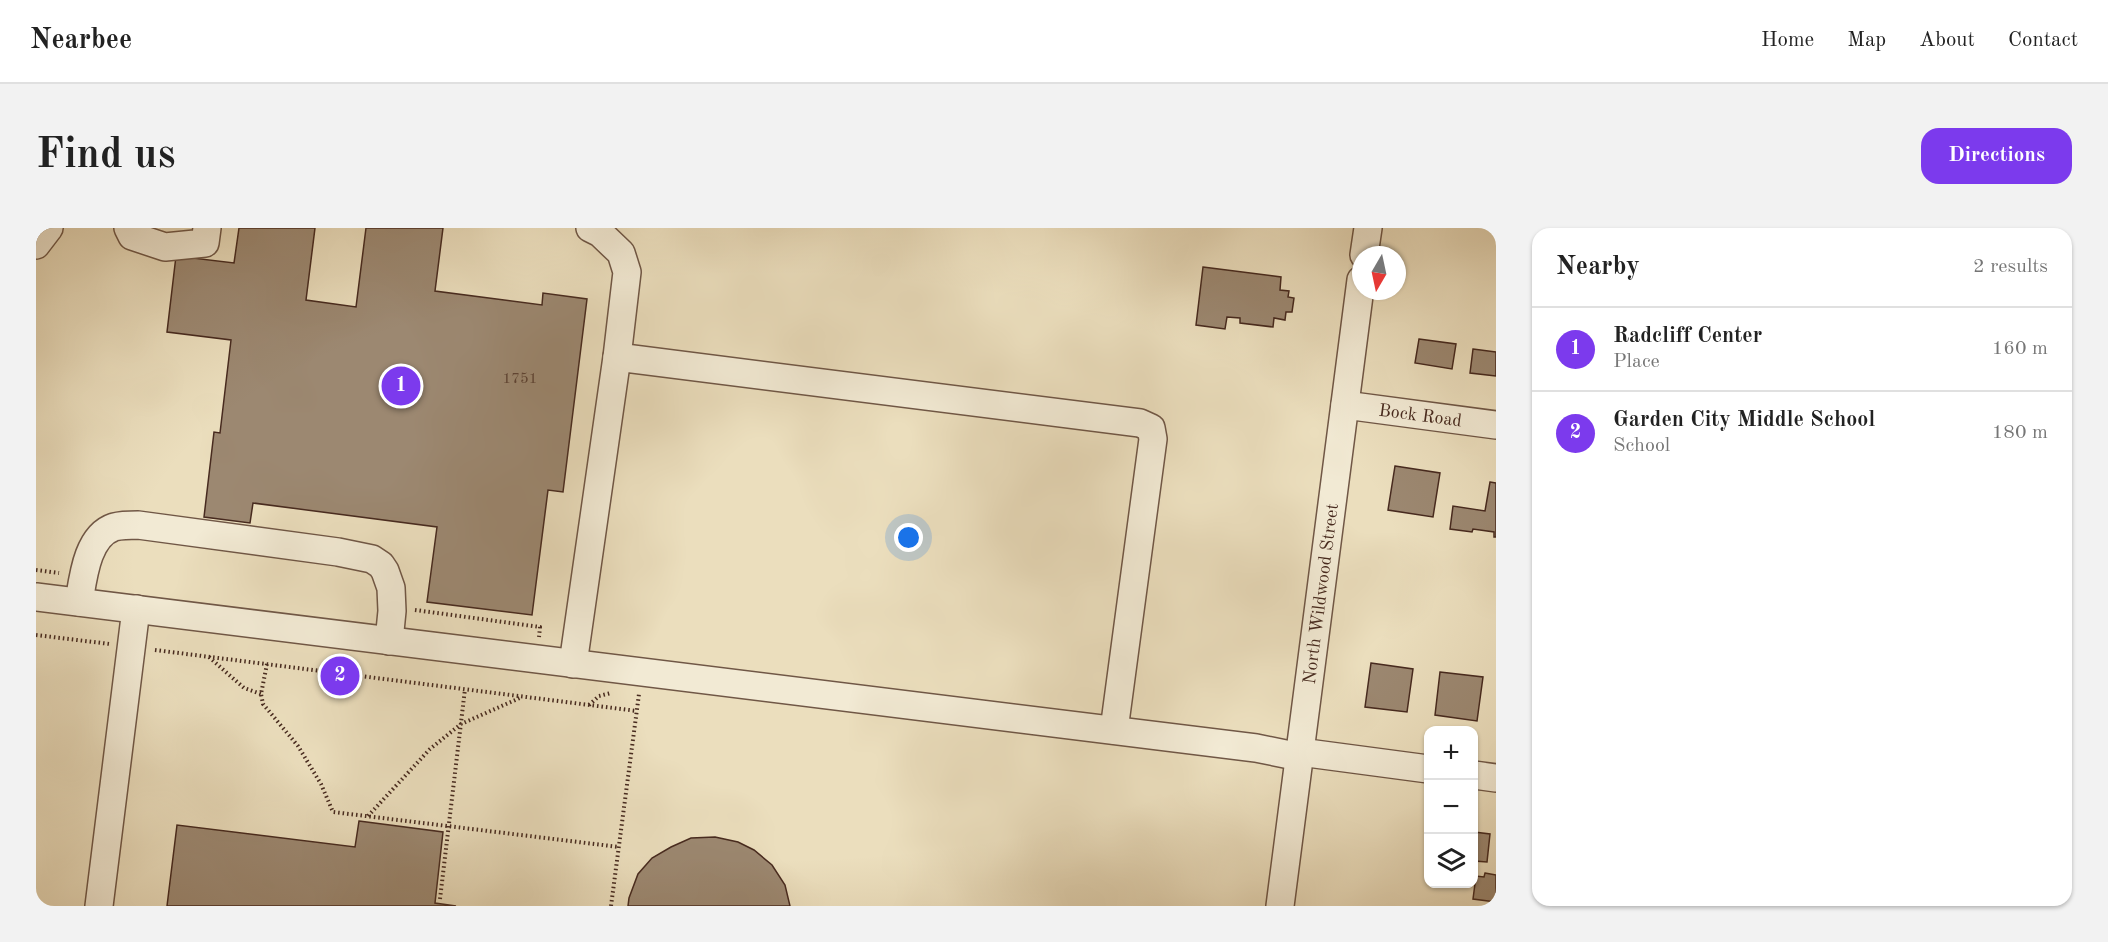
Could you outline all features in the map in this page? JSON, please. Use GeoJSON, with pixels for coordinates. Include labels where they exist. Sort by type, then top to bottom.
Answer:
{"type":"FeatureCollection","features":[{"type":"Feature","properties":{"kind":"street"},"geometry":{"type":"LineString","coordinates":[[36,245],[49,228]]}},
{"type":"Feature","properties":{"kind":"street"},"geometry":{"type":"LineString","coordinates":[[128,228],[132,236],[165,248],[205,243],[207,228]]}},
{"type":"Feature","properties":{"kind":"street"},"geometry":{"type":"LineString","coordinates":[[573,664],[627,272],[621,253],[600,233],[590,228]]}},
{"type":"Feature","properties":{"kind":"street"},"geometry":{"type":"LineString","coordinates":[[1365,246],[1368,228]]}},
{"type":"Feature","properties":{"kind":"street","name":"North Wildwood Street"},"geometry":{"type":"LineString","coordinates":[[1280,906],[1358,300]]}},
{"type":"Feature","properties":{"kind":"street"},"geometry":{"type":"LineString","coordinates":[[617,357],[1140,423],[1151,428],[1153,440],[1114,730]]}},
{"type":"Feature","properties":{"kind":"street","name":"Bock Road"},"geometry":{"type":"LineString","coordinates":[[1345,405],[1496,425]]}},
{"type":"Feature","properties":{"kind":"street"},"geometry":{"type":"LineString","coordinates":[[80,602],[86,566],[98,540],[113,527],[138,525],[338,552],[372,560],[385,571],[391,588],[392,611],[389,641]]}},
{"type":"Feature","properties":{"kind":"street"},"geometry":{"type":"LineString","coordinates":[[36,597],[1424,769]]}},
{"type":"Feature","properties":{"kind":"street"},"geometry":{"type":"LineString","coordinates":[[99,906],[136,609]]}},
{"type":"Feature","properties":{"kind":"street"},"geometry":{"type":"LineString","coordinates":[[1478,776],[1496,778]]}},
{"type":"Feature","properties":{"kind":"path"},"geometry":{"type":"LineString","coordinates":[[36,635],[113,645]]}},
{"type":"Feature","properties":{"kind":"path"},"geometry":{"type":"LineString","coordinates":[[155,650],[637,711]]}},
{"type":"Feature","properties":{"kind":"path"},"geometry":{"type":"LineString","coordinates":[[209,657],[244,688],[261,694]]}},
{"type":"Feature","properties":{"kind":"path"},"geometry":{"type":"LineString","coordinates":[[267,664],[261,694],[263,704],[298,746],[321,784],[333,812],[619,847]]}},
{"type":"Feature","properties":{"kind":"path"},"geometry":{"type":"LineString","coordinates":[[611,906],[640,688]]}},
{"type":"Feature","properties":{"kind":"path"},"geometry":{"type":"LineString","coordinates":[[440,900],[465,689]]}},
{"type":"Feature","properties":{"kind":"path"},"geometry":{"type":"LineString","coordinates":[[368,816],[430,749],[462,724],[523,697]]}},
{"type":"Feature","properties":{"kind":"building"},"geometry":{"type":"Polygon","coordinates":[[[239,228],[315,228],[306,300],[356,307],[366,228],[443,228],[435,291],[542,305],[543,293],[587,299],[563,492],[548,490],[532,615],[427,602],[437,527],[253,503],[250,523],[204,517],[214,432],[220,433],[231,340],[167,332],[176,256],[234,263],[239,228]]]}},
{"type":"Feature","properties":{"kind":"building"},"geometry":{"type":"Polygon","coordinates":[[[1203,267],[1281,277],[1280,290],[1289,291],[1288,297],[1294,298],[1292,312],[1286,312],[1285,320],[1274,318],[1273,327],[1240,323],[1240,318],[1227,317],[1225,329],[1196,325],[1203,267]]]}},
{"type":"Feature","properties":{"kind":"building"},"geometry":{"type":"Polygon","coordinates":[[[1419,339],[1456,344],[1452,369],[1415,363],[1419,339]]]}},
{"type":"Feature","properties":{"kind":"building"},"geometry":{"type":"Polygon","coordinates":[[[1473,349],[1496,352],[1496,376],[1470,373],[1473,349]]]}},
{"type":"Feature","properties":{"kind":"building"},"geometry":{"type":"Polygon","coordinates":[[[1395,466],[1440,473],[1433,517],[1388,510],[1395,466]]]}},
{"type":"Feature","properties":{"kind":"building"},"geometry":{"type":"Polygon","coordinates":[[[1490,482],[1496,483],[1496,537],[1494,537],[1494,532],[1450,529],[1453,506],[1485,511],[1490,482]]]}},
{"type":"Feature","properties":{"kind":"building"},"geometry":{"type":"Polygon","coordinates":[[[1371,663],[1413,669],[1407,712],[1365,707],[1371,663]]]}},
{"type":"Feature","properties":{"kind":"building"},"geometry":{"type":"Polygon","coordinates":[[[1440,672],[1483,677],[1477,721],[1435,715],[1440,672]]]}},
{"type":"Feature","properties":{"kind":"building"},"geometry":{"type":"Polygon","coordinates":[[[359,821],[443,832],[435,903],[456,906],[167,906],[177,825],[355,847],[359,821]]]}},
{"type":"Feature","properties":{"kind":"building"},"geometry":{"type":"Polygon","coordinates":[[[1478,832],[1490,834],[1487,862],[1478,861],[1478,832]]]}},
{"type":"Feature","properties":{"kind":"building"},"geometry":{"type":"Polygon","coordinates":[[[715,837],[738,842],[754,850],[772,865],[785,885],[790,906],[628,906],[638,874],[652,858],[691,838],[715,837]]]}},
{"type":"Feature","properties":{"kind":"building"},"geometry":{"type":"Polygon","coordinates":[[[1485,873],[1496,875],[1496,902],[1473,899],[1474,888],[1478,888],[1478,876],[1484,877],[1485,873]]]}},
{"type":"Feature","properties":{"kind":"place","name":"Radcliff Center"},"geometry":{"type":"Point","coordinates":[401,386]}},
{"type":"Feature","properties":{"kind":"place","name":"Garden City Middle School"},"geometry":{"type":"Point","coordinates":[340,676]}}]}
